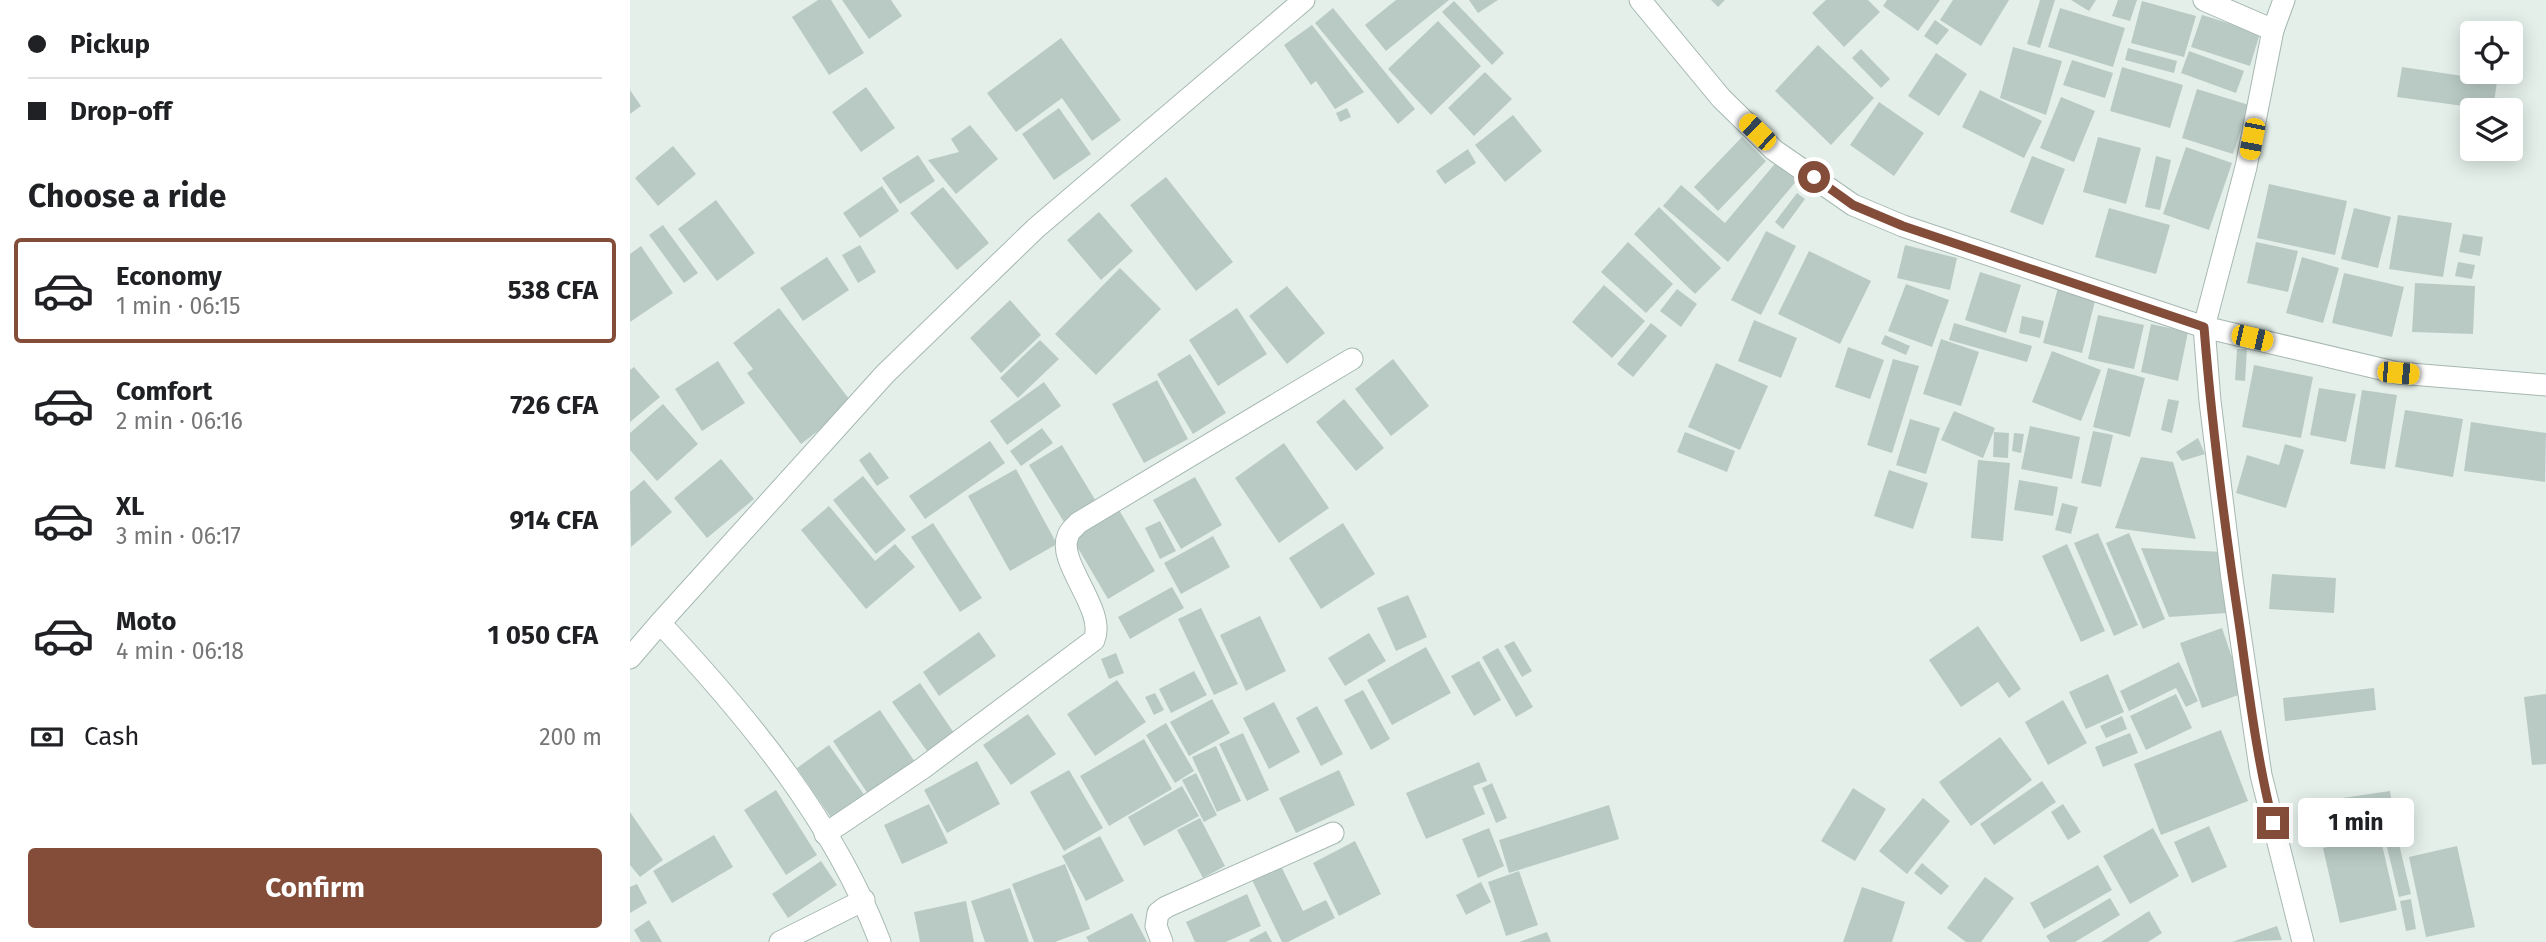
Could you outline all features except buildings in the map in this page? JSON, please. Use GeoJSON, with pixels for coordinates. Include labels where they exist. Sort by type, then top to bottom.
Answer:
{"type":"FeatureCollection","features":[{"type":"Feature","properties":{"kind":"street"},"geometry":{"type":"LineString","coordinates":[[634,646],[660,623],[886,374],[1036,228],[1304,0]]}},
{"type":"Feature","properties":{"kind":"street"},"geometry":{"type":"LineString","coordinates":[[1640,0],[1721,98],[1765,141],[1853,205],[1903,226],[2204,327],[2398,373],[2546,385]]}},
{"type":"Feature","properties":{"kind":"street"},"geometry":{"type":"LineString","coordinates":[[2204,0],[2273,30]]}},
{"type":"Feature","properties":{"kind":"street"},"geometry":{"type":"LineString","coordinates":[[2284,0],[2273,30],[2246,167],[2204,327],[2210,401],[2229,552],[2261,775],[2303,942]]}},
{"type":"Feature","properties":{"kind":"street"},"geometry":{"type":"LineString","coordinates":[[825,834],[923,768],[1094,640],[1098,632],[1095,617],[1066,549],[1068,535],[1079,523],[1352,359]]}},
{"type":"Feature","properties":{"kind":"street"},"geometry":{"type":"LineString","coordinates":[[660,623],[710,676],[798,788],[864,900],[880,942]]}},
{"type":"Feature","properties":{"kind":"street"},"geometry":{"type":"LineString","coordinates":[[1162,942],[1156,926],[1158,914],[1166,907],[1333,833]]}},
{"type":"Feature","properties":{"kind":"street"},"geometry":{"type":"LineString","coordinates":[[780,942],[864,900]]}},
{"type":"Feature","properties":{"kind":"route"},"geometry":{"type":"LineString","coordinates":[[1814,177],[1853,205],[1903,226],[2204,327],[2210,401],[2232,579],[2261,775],[2273,823]]}}]}
